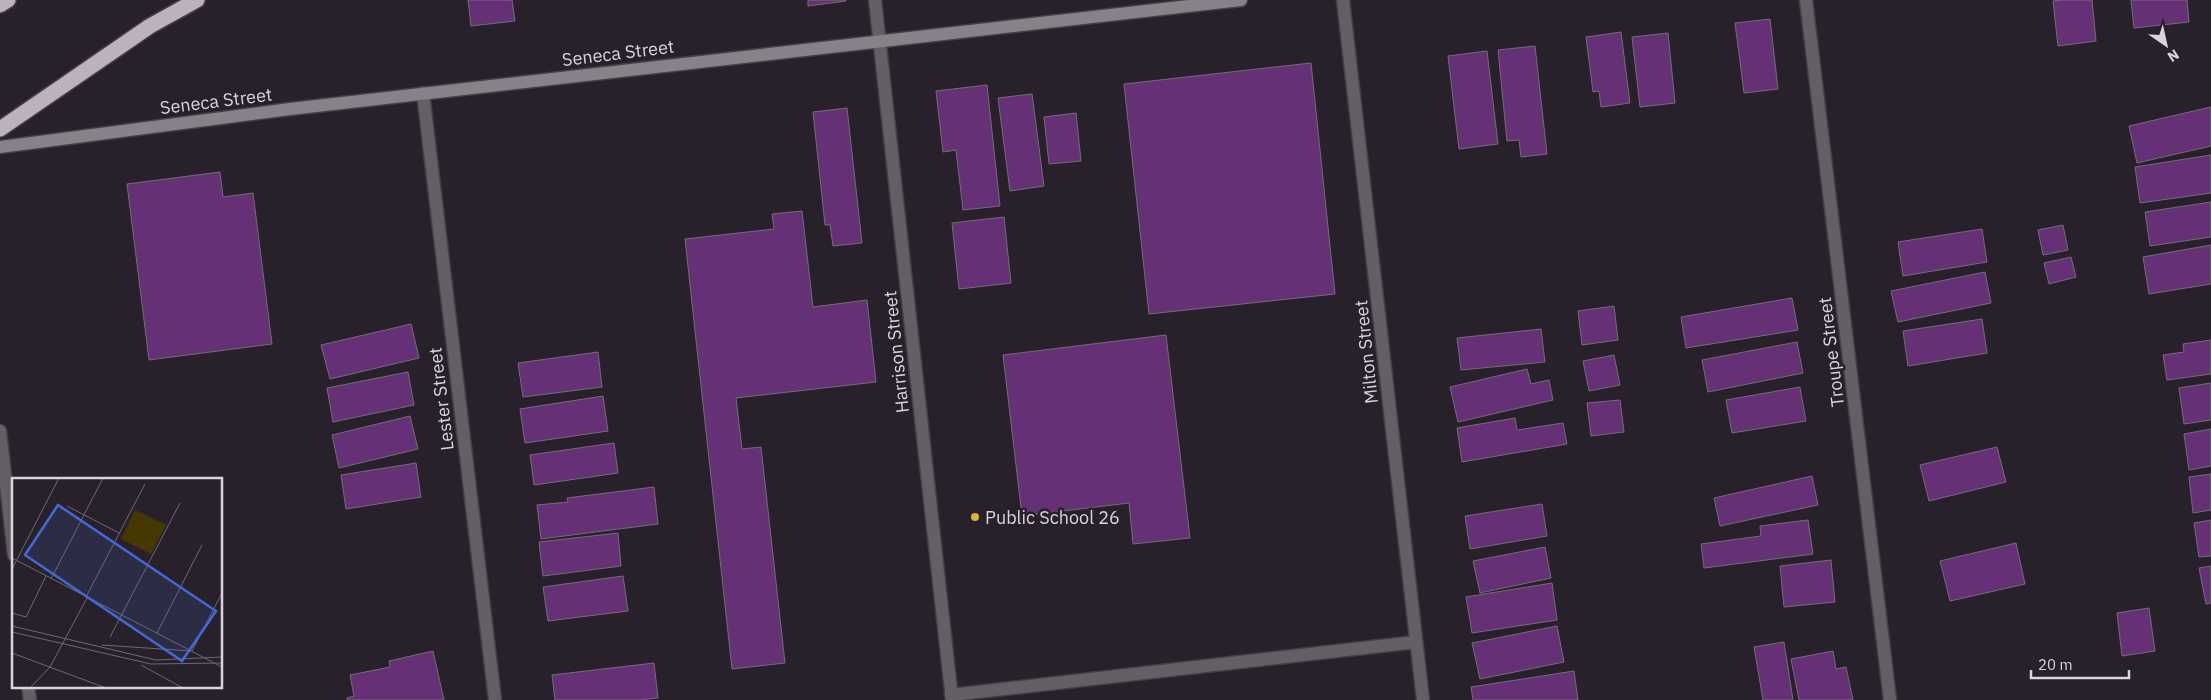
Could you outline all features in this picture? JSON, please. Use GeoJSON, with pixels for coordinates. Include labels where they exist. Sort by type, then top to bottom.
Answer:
{"type":"FeatureCollection","features":[{"type":"Feature","properties":{"kind":"highway"},"geometry":{"type":"LineString","coordinates":[[0,5],[8,0]]}},
{"type":"Feature","properties":{"kind":"highway"},"geometry":{"type":"LineString","coordinates":[[0,129],[150,26],[197,0]]}},
{"type":"Feature","properties":{"kind":"main road","name":"Seneca Street"},"geometry":{"type":"LineString","coordinates":[[0,147],[423,93],[1241,0]]}},
{"type":"Feature","properties":{"kind":"street","name":"Harrison Street"},"geometry":{"type":"LineString","coordinates":[[875,0],[952,697]]}},
{"type":"Feature","properties":{"kind":"street","name":"Milton Street"},"geometry":{"type":"LineString","coordinates":[[1343,0],[1423,700]]}},
{"type":"Feature","properties":{"kind":"street","name":"Troupe Street"},"geometry":{"type":"LineString","coordinates":[[1806,0],[1890,700]]}},
{"type":"Feature","properties":{"kind":"street","name":"Lester Street"},"geometry":{"type":"LineString","coordinates":[[423,93],[494,700]]}},
{"type":"Feature","properties":{"kind":"street"},"geometry":{"type":"LineString","coordinates":[[0,431],[2,472],[12,542]]}},
{"type":"Feature","properties":{"kind":"street"},"geometry":{"type":"LineString","coordinates":[[952,697],[1416,642]]}},
{"type":"Feature","properties":{"kind":"building"},"geometry":{"type":"Polygon","coordinates":[[[468,0],[512,0],[515,21],[471,26],[468,0]]]}},
{"type":"Feature","properties":{"kind":"building"},"geometry":{"type":"Polygon","coordinates":[[[808,0],[846,0],[846,1],[808,6],[808,0]]]}},
{"type":"Feature","properties":{"kind":"building"},"geometry":{"type":"Polygon","coordinates":[[[2092,0],[2096,41],[2058,46],[2053,1],[2092,0]]]}},
{"type":"Feature","properties":{"kind":"building"},"geometry":{"type":"Polygon","coordinates":[[[2131,0],[2187,0],[2189,22],[2134,28],[2131,0]]]}},
{"type":"Feature","properties":{"kind":"building"},"geometry":{"type":"Polygon","coordinates":[[[1770,19],[1778,89],[1744,93],[1735,23],[1770,19]]]}},
{"type":"Feature","properties":{"kind":"building"},"geometry":{"type":"Polygon","coordinates":[[[1621,32],[1630,103],[1601,107],[1599,91],[1593,92],[1586,37],[1621,32]]]}},
{"type":"Feature","properties":{"kind":"building"},"geometry":{"type":"Polygon","coordinates":[[[1668,33],[1675,103],[1640,107],[1632,37],[1668,33]]]}},
{"type":"Feature","properties":{"kind":"building"},"geometry":{"type":"Polygon","coordinates":[[[1535,46],[1547,154],[1521,157],[1519,140],[1507,141],[1498,50],[1535,46]]]}},
{"type":"Feature","properties":{"kind":"building"},"geometry":{"type":"Polygon","coordinates":[[[1487,51],[1498,144],[1459,149],[1448,56],[1487,51]]]}},
{"type":"Feature","properties":{"kind":"building"},"geometry":{"type":"Polygon","coordinates":[[[1311,63],[1335,294],[1149,314],[1124,84],[1311,63]]]}},
{"type":"Feature","properties":{"kind":"building"},"geometry":{"type":"Polygon","coordinates":[[[987,85],[1000,206],[963,210],[956,150],[943,152],[936,91],[987,85]]]}},
{"type":"Feature","properties":{"kind":"building"},"geometry":{"type":"Polygon","coordinates":[[[1032,94],[1044,186],[1010,191],[998,98],[1032,94]]]}},
{"type":"Feature","properties":{"kind":"building"},"geometry":{"type":"Polygon","coordinates":[[[2211,107],[2211,146],[2137,163],[2129,126],[2211,107]]]}},
{"type":"Feature","properties":{"kind":"building"},"geometry":{"type":"Polygon","coordinates":[[[847,108],[862,243],[833,246],[830,225],[825,225],[813,112],[847,108]]]}},
{"type":"Feature","properties":{"kind":"building"},"geometry":{"type":"Polygon","coordinates":[[[1076,113],[1081,161],[1049,164],[1044,117],[1076,113]]]}},
{"type":"Feature","properties":{"kind":"building"},"geometry":{"type":"Polygon","coordinates":[[[2211,155],[2211,193],[2140,203],[2135,167],[2211,155]]]}},
{"type":"Feature","properties":{"kind":"building"},"geometry":{"type":"Polygon","coordinates":[[[220,172],[223,197],[253,193],[272,344],[149,360],[127,184],[220,172]]]}},
{"type":"Feature","properties":{"kind":"building"},"geometry":{"type":"Polygon","coordinates":[[[2211,202],[2211,237],[2150,246],[2145,212],[2211,202]]]}},
{"type":"Feature","properties":{"kind":"building"},"geometry":{"type":"Polygon","coordinates":[[[802,211],[813,307],[867,300],[876,382],[736,398],[742,449],[761,447],[785,663],[732,669],[685,239],[774,229],[772,214],[802,211]]]}},
{"type":"Feature","properties":{"kind":"building"},"geometry":{"type":"Polygon","coordinates":[[[1004,217],[1011,283],[959,289],[952,223],[1004,217]]]}},
{"type":"Feature","properties":{"kind":"building"},"geometry":{"type":"Polygon","coordinates":[[[2063,225],[2068,250],[2043,255],[2038,230],[2063,225]]]}},
{"type":"Feature","properties":{"kind":"building"},"geometry":{"type":"Polygon","coordinates":[[[1982,229],[1987,262],[1903,276],[1898,242],[1982,229]]]}},
{"type":"Feature","properties":{"kind":"building"},"geometry":{"type":"Polygon","coordinates":[[[2211,245],[2211,284],[2149,294],[2143,257],[2211,245]]]}},
{"type":"Feature","properties":{"kind":"building"},"geometry":{"type":"Polygon","coordinates":[[[2071,257],[2076,277],[2049,284],[2044,263],[2071,257]]]}},
{"type":"Feature","properties":{"kind":"building"},"geometry":{"type":"Polygon","coordinates":[[[1985,272],[1991,303],[1898,322],[1891,291],[1985,272]]]}},
{"type":"Feature","properties":{"kind":"building"},"geometry":{"type":"Polygon","coordinates":[[[1792,298],[1798,330],[1686,348],[1681,317],[1792,298]]]}},
{"type":"Feature","properties":{"kind":"building"},"geometry":{"type":"Polygon","coordinates":[[[1614,306],[1618,340],[1582,345],[1578,311],[1614,306]]]}},
{"type":"Feature","properties":{"kind":"building"},"geometry":{"type":"Polygon","coordinates":[[[1982,319],[1987,353],[1908,366],[1903,331],[1982,319]]]}},
{"type":"Feature","properties":{"kind":"building"},"geometry":{"type":"Polygon","coordinates":[[[411,324],[419,358],[330,379],[321,345],[411,324]]]}},
{"type":"Feature","properties":{"kind":"building"},"geometry":{"type":"Polygon","coordinates":[[[1541,329],[1545,362],[1461,370],[1457,338],[1541,329]]]}},
{"type":"Feature","properties":{"kind":"building"},"geometry":{"type":"Polygon","coordinates":[[[1166,335],[1190,538],[1133,544],[1129,503],[1022,516],[1003,355],[1166,335]]]}},
{"type":"Feature","properties":{"kind":"building"},"geometry":{"type":"Polygon","coordinates":[[[2211,340],[2211,374],[2167,380],[2163,355],[2184,352],[2183,344],[2211,340]]]}},
{"type":"Feature","properties":{"kind":"building"},"geometry":{"type":"Polygon","coordinates":[[[1797,342],[1803,373],[1708,392],[1702,360],[1797,342]]]}},
{"type":"Feature","properties":{"kind":"building"},"geometry":{"type":"Polygon","coordinates":[[[598,352],[602,387],[523,397],[518,363],[598,352]]]}},
{"type":"Feature","properties":{"kind":"building"},"geometry":{"type":"Polygon","coordinates":[[[1614,355],[1620,385],[1589,391],[1583,361],[1614,355]]]}},
{"type":"Feature","properties":{"kind":"building"},"geometry":{"type":"Polygon","coordinates":[[[1527,369],[1531,384],[1549,380],[1553,400],[1458,422],[1450,387],[1527,369]]]}},
{"type":"Feature","properties":{"kind":"building"},"geometry":{"type":"Polygon","coordinates":[[[408,372],[414,405],[333,422],[327,388],[408,372]]]}},
{"type":"Feature","properties":{"kind":"building"},"geometry":{"type":"Polygon","coordinates":[[[2211,383],[2211,420],[2184,424],[2179,388],[2211,383]]]}},
{"type":"Feature","properties":{"kind":"building"},"geometry":{"type":"Polygon","coordinates":[[[1800,387],[1806,421],[1732,433],[1726,400],[1800,387]]]}},
{"type":"Feature","properties":{"kind":"building"},"geometry":{"type":"Polygon","coordinates":[[[603,396],[608,431],[525,443],[520,409],[603,396]]]}},
{"type":"Feature","properties":{"kind":"building"},"geometry":{"type":"Polygon","coordinates":[[[1620,400],[1624,432],[1591,436],[1587,403],[1620,400]]]}},
{"type":"Feature","properties":{"kind":"building"},"geometry":{"type":"Polygon","coordinates":[[[410,416],[418,449],[339,468],[332,435],[410,416]]]}},
{"type":"Feature","properties":{"kind":"building"},"geometry":{"type":"Polygon","coordinates":[[[1515,418],[1517,430],[1563,423],[1567,444],[1462,462],[1457,428],[1515,418]]]}},
{"type":"Feature","properties":{"kind":"building"},"geometry":{"type":"Polygon","coordinates":[[[2211,429],[2211,466],[2189,470],[2184,434],[2211,429]]]}},
{"type":"Feature","properties":{"kind":"building"},"geometry":{"type":"Polygon","coordinates":[[[614,443],[618,473],[534,485],[530,455],[614,443]]]}},
{"type":"Feature","properties":{"kind":"building"},"geometry":{"type":"Polygon","coordinates":[[[1997,447],[2006,482],[1929,501],[1920,465],[1997,447]]]}},
{"type":"Feature","properties":{"kind":"building"},"geometry":{"type":"Polygon","coordinates":[[[416,463],[421,497],[346,509],[341,475],[416,463]]]}},
{"type":"Feature","properties":{"kind":"building"},"geometry":{"type":"Polygon","coordinates":[[[2211,474],[2211,510],[2193,513],[2189,477],[2211,474]]]}},
{"type":"Feature","properties":{"kind":"building"},"geometry":{"type":"Polygon","coordinates":[[[1812,476],[1818,505],[1720,526],[1714,498],[1812,476]]]}},
{"type":"Feature","properties":{"kind":"building"},"geometry":{"type":"Polygon","coordinates":[[[654,487],[658,524],[541,539],[537,505],[568,502],[567,498],[654,487]]]}},
{"type":"Feature","properties":{"kind":"building"},"geometry":{"type":"Polygon","coordinates":[[[1542,504],[1547,536],[1470,549],[1465,516],[1542,504]]]}},
{"type":"Feature","properties":{"kind":"building"},"geometry":{"type":"Polygon","coordinates":[[[1808,520],[1813,554],[1704,568],[1701,544],[1761,536],[1760,526],[1808,520]]]}},
{"type":"Feature","properties":{"kind":"building"},"geometry":{"type":"Polygon","coordinates":[[[2211,520],[2211,556],[2199,557],[2194,523],[2211,520]]]}},
{"type":"Feature","properties":{"kind":"building"},"geometry":{"type":"Polygon","coordinates":[[[618,533],[621,566],[543,576],[539,542],[618,533]]]}},
{"type":"Feature","properties":{"kind":"building"},"geometry":{"type":"Polygon","coordinates":[[[2016,543],[2025,584],[1950,601],[1940,561],[2016,543]]]}},
{"type":"Feature","properties":{"kind":"building"},"geometry":{"type":"Polygon","coordinates":[[[1545,547],[1551,578],[1480,593],[1473,561],[1545,547]]]}},
{"type":"Feature","properties":{"kind":"building"},"geometry":{"type":"Polygon","coordinates":[[[1831,560],[1835,602],[1784,607],[1780,566],[1831,560]]]}},
{"type":"Feature","properties":{"kind":"building"},"geometry":{"type":"Polygon","coordinates":[[[2211,566],[2211,603],[2206,604],[2199,568],[2211,566]]]}},
{"type":"Feature","properties":{"kind":"building"},"geometry":{"type":"Polygon","coordinates":[[[623,576],[628,611],[548,621],[543,587],[623,576]]]}},
{"type":"Feature","properties":{"kind":"building"},"geometry":{"type":"Polygon","coordinates":[[[1552,583],[1557,620],[1472,633],[1466,597],[1552,583]]]}},
{"type":"Feature","properties":{"kind":"building"},"geometry":{"type":"Polygon","coordinates":[[[2149,608],[2155,651],[2122,656],[2117,613],[2149,608]]]}},
{"type":"Feature","properties":{"kind":"building"},"geometry":{"type":"Polygon","coordinates":[[[1557,626],[1564,662],[1480,679],[1472,643],[1557,626]]]}},
{"type":"Feature","properties":{"kind":"building"},"geometry":{"type":"Polygon","coordinates":[[[1784,642],[1793,700],[1763,700],[1754,647],[1784,642]]]}},
{"type":"Feature","properties":{"kind":"building"},"geometry":{"type":"Polygon","coordinates":[[[433,651],[444,700],[347,700],[347,698],[354,696],[350,675],[390,667],[389,661],[433,651]]]}},
{"type":"Feature","properties":{"kind":"building"},"geometry":{"type":"Polygon","coordinates":[[[1833,651],[1836,669],[1846,667],[1853,700],[1799,700],[1791,659],[1833,651]]]}},
{"type":"Feature","properties":{"kind":"building"},"geometry":{"type":"Polygon","coordinates":[[[654,663],[658,698],[641,700],[555,700],[552,675],[654,663]]]}},
{"type":"Feature","properties":{"kind":"building"},"geometry":{"type":"Polygon","coordinates":[[[1574,671],[1578,700],[1473,700],[1471,687],[1574,671]]]}},
{"type":"Feature","properties":{"kind":"place","name":"Public School 26"},"geometry":{"type":"Point","coordinates":[975,517]}}]}
